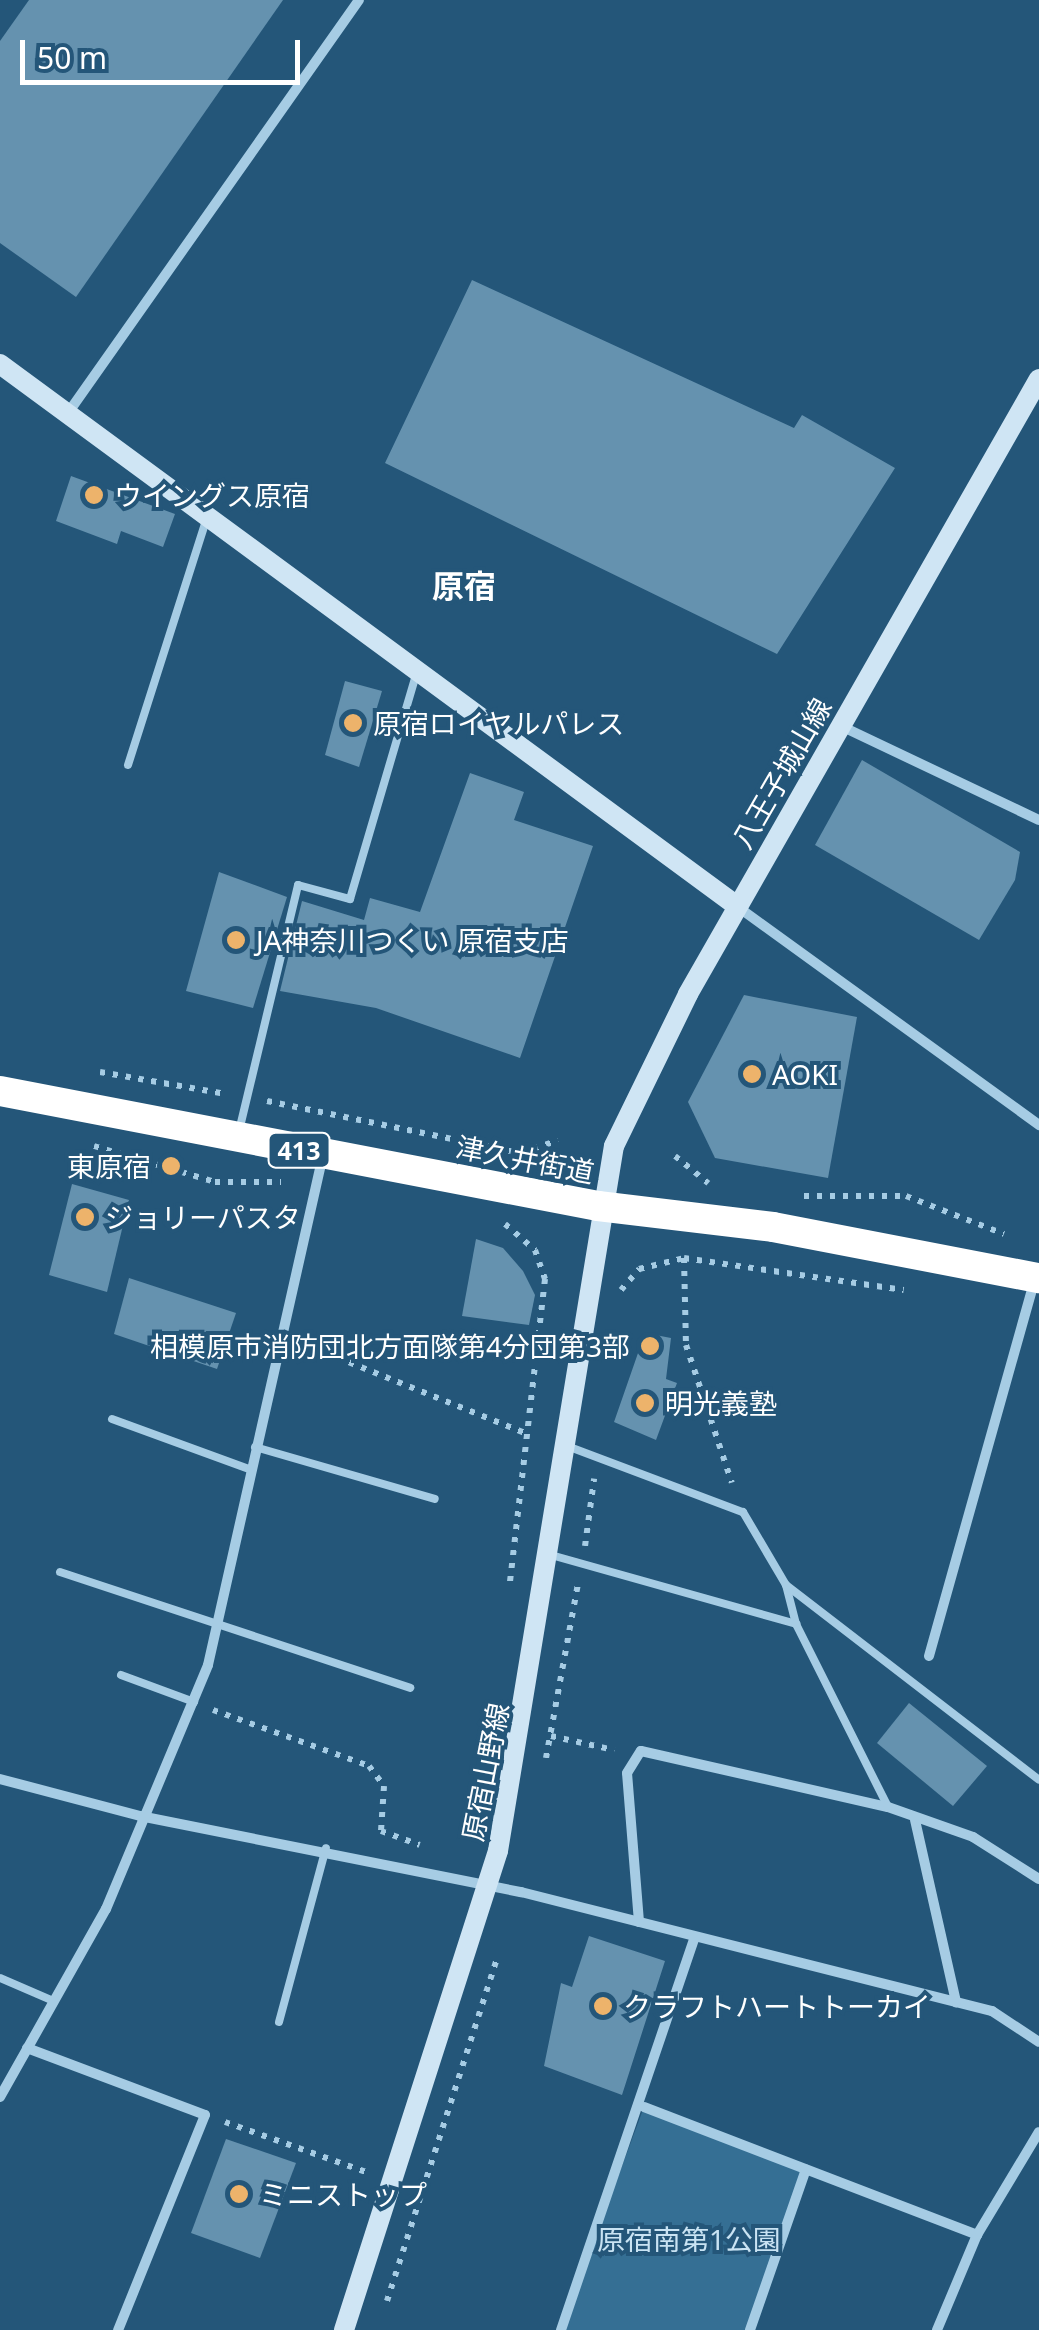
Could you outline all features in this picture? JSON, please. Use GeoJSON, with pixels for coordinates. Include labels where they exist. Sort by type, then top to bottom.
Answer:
{"type":"FeatureCollection","features":[{"type":"Feature","properties":{"kind":"highway","name":"津久井街道"},"geometry":{"type":"LineString","coordinates":[[0,1091],[598,1206],[773,1227],[1037,1278]]}},
{"type":"Feature","properties":{"kind":"street"},"geometry":{"type":"LineString","coordinates":[[68,413],[360,0]]}},
{"type":"Feature","properties":{"kind":"street"},"geometry":{"type":"LineString","coordinates":[[1,369],[68,413],[1039,1125]]}},
{"type":"Feature","properties":{"kind":"street","name":"八王子城山線"},"geometry":{"type":"LineString","coordinates":[[598,1206],[640,1083],[1039,378]]}},
{"type":"Feature","properties":{"kind":"street"},"geometry":{"type":"LineString","coordinates":[[840,726],[1039,820]]}},
{"type":"Feature","properties":{"kind":"street"},"geometry":{"type":"LineString","coordinates":[[0,2097],[106,1908],[140,1816],[194,1702],[218,1623],[323,1154]]}},
{"type":"Feature","properties":{"kind":"street","name":"原宿山野線"},"geometry":{"type":"LineString","coordinates":[[344,2330],[489,1885],[549,1554],[598,1206]]}},
{"type":"Feature","properties":{"kind":"street"},"geometry":{"type":"LineString","coordinates":[[929,1656],[1037,1278]]}},
{"type":"Feature","properties":{"kind":"street"},"geometry":{"type":"LineString","coordinates":[[639,1922],[627,1773],[635,1754],[651,1750],[888,1808],[914,1820],[973,1836],[1039,1879]]}},
{"type":"Feature","properties":{"kind":"street"},"geometry":{"type":"LineString","coordinates":[[0,1779],[140,1816],[326,1848],[489,1885],[956,2002],[992,2012],[1039,2042]]}},
{"type":"Feature","properties":{"kind":"street"},"geometry":{"type":"LineString","coordinates":[[914,1820],[956,2002]]}},
{"type":"Feature","properties":{"kind":"street"},"geometry":{"type":"LineString","coordinates":[[561,2330],[644,2107],[696,1938]]}},
{"type":"Feature","properties":{"kind":"street"},"geometry":{"type":"LineString","coordinates":[[26,2048],[205,2116],[118,2330]]}},
{"type":"Feature","properties":{"kind":"street"},"geometry":{"type":"LineString","coordinates":[[644,2107],[977,2234]]}},
{"type":"Feature","properties":{"kind":"street"},"geometry":{"type":"LineString","coordinates":[[937,2330],[977,2234],[1039,2132]]}},
{"type":"Feature","properties":{"kind":"street"},"geometry":{"type":"LineString","coordinates":[[750,2330],[806,2169]]}},
{"type":"Feature","properties":{"kind":"lane"},"geometry":{"type":"LineString","coordinates":[[128,766],[207,516]]}},
{"type":"Feature","properties":{"kind":"lane"},"geometry":{"type":"LineString","coordinates":[[238,1138],[298,884],[350,899],[418,671]]}},
{"type":"Feature","properties":{"kind":"lane"},"geometry":{"type":"LineString","coordinates":[[112,1419],[251,1470]]}},
{"type":"Feature","properties":{"kind":"lane"},"geometry":{"type":"LineString","coordinates":[[563,1444],[744,1512],[786,1585],[796,1624],[888,1808]]}},
{"type":"Feature","properties":{"kind":"lane"},"geometry":{"type":"LineString","coordinates":[[255,1447],[435,1499]]}},
{"type":"Feature","properties":{"kind":"lane"},"geometry":{"type":"LineString","coordinates":[[549,1554],[796,1624]]}},
{"type":"Feature","properties":{"kind":"lane"},"geometry":{"type":"LineString","coordinates":[[60,1572],[410,1688]]}},
{"type":"Feature","properties":{"kind":"lane"},"geometry":{"type":"LineString","coordinates":[[786,1585],[1039,1780]]}},
{"type":"Feature","properties":{"kind":"lane"},"geometry":{"type":"LineString","coordinates":[[121,1674],[194,1702]]}},
{"type":"Feature","properties":{"kind":"lane"},"geometry":{"type":"LineString","coordinates":[[279,2022],[326,1848]]}},
{"type":"Feature","properties":{"kind":"lane"},"geometry":{"type":"LineString","coordinates":[[0,1978],[51,2000]]}},
{"type":"Feature","properties":{"kind":"path"},"geometry":{"type":"LineString","coordinates":[[78,1139],[137,1165],[215,1182],[297,1182]]}},
{"type":"Feature","properties":{"kind":"path"},"geometry":{"type":"LineString","coordinates":[[543,1148],[558,1140]]}},
{"type":"Feature","properties":{"kind":"path"},"geometry":{"type":"LineString","coordinates":[[674,1156],[727,1188]]}},
{"type":"Feature","properties":{"kind":"path"},"geometry":{"type":"LineString","coordinates":[[793,1198],[880,1191],[1022,1239]]}},
{"type":"Feature","properties":{"kind":"path"},"geometry":{"type":"LineString","coordinates":[[508,1600],[545,1279],[526,1241]]}},
{"type":"Feature","properties":{"kind":"path"},"geometry":{"type":"LineString","coordinates":[[684,1258],[690,1363],[744,1512]]}},
{"type":"Feature","properties":{"kind":"path"},"geometry":{"type":"LineString","coordinates":[[640,1269],[684,1258],[912,1291]]}},
{"type":"Feature","properties":{"kind":"path"},"geometry":{"type":"LineString","coordinates":[[281,1335],[525,1432]]}},
{"type":"Feature","properties":{"kind":"path"},"geometry":{"type":"LineString","coordinates":[[584,1548],[594,1478]]}},
{"type":"Feature","properties":{"kind":"path"},"geometry":{"type":"LineString","coordinates":[[194,1702],[369,1766],[384,1786],[381,1831],[428,1847]]}},
{"type":"Feature","properties":{"kind":"path"},"geometry":{"type":"LineString","coordinates":[[551,1736],[635,1754]]}},
{"type":"Feature","properties":{"kind":"path"},"geometry":{"type":"LineString","coordinates":[[379,2322],[501,1944]]}},
{"type":"Feature","properties":{"kind":"path"},"geometry":{"type":"LineString","coordinates":[[205,2116],[374,2175]]}},
{"type":"Feature","properties":{"kind":"green space","name":"原宿南第1公園"},"geometry":{"type":"Polygon","coordinates":[[[644,2107],[806,2169],[750,2330],[561,2330],[644,2107]]]}},
{"type":"Feature","properties":{"kind":"building"},"geometry":{"type":"Polygon","coordinates":[[[29,0],[283,0],[76,297],[0,243],[0,41],[29,0]]]}},
{"type":"Feature","properties":{"kind":"building"},"geometry":{"type":"Polygon","coordinates":[[[472,280],[794,428],[802,415],[895,468],[777,654],[385,463],[472,280]]]}},
{"type":"Feature","properties":{"kind":"building","name":"ウイングス原宿"},"geometry":{"type":"Polygon","coordinates":[[[71,476],[175,514],[163,547],[121,531],[117,544],[56,521],[71,476]]]}},
{"type":"Feature","properties":{"kind":"building","name":"原宿ロイヤルパレス"},"geometry":{"type":"Polygon","coordinates":[[[345,681],[382,691],[359,767],[325,755],[345,681]]]}},
{"type":"Feature","properties":{"kind":"building"},"geometry":{"type":"Polygon","coordinates":[[[862,760],[1020,852],[1015,880],[979,940],[815,845],[862,760]]]}},
{"type":"Feature","properties":{"kind":"building"},"geometry":{"type":"Polygon","coordinates":[[[470,773],[524,792],[514,820],[593,846],[520,1058],[376,1008],[280,991],[302,901],[364,920],[370,898],[420,912],[470,773]]]}},
{"type":"Feature","properties":{"kind":"building","name":"JA神奈川つくい 原宿支店"},"geometry":{"type":"Polygon","coordinates":[[[219,872],[287,897],[253,1008],[186,991],[219,872]]]}},
{"type":"Feature","properties":{"kind":"building"},"geometry":{"type":"Polygon","coordinates":[[[744,995],[857,1017],[828,1178],[715,1158],[688,1102],[744,995]]]}},
{"type":"Feature","properties":{"kind":"building"},"geometry":{"type":"Polygon","coordinates":[[[72,1184],[129,1200],[107,1292],[49,1275],[72,1184]]]}},
{"type":"Feature","properties":{"kind":"building"},"geometry":{"type":"Polygon","coordinates":[[[476,1239],[503,1248],[523,1271],[535,1295],[529,1325],[462,1316],[476,1239]]]}},
{"type":"Feature","properties":{"kind":"building"},"geometry":{"type":"Polygon","coordinates":[[[129,1278],[236,1313],[217,1369],[114,1334],[129,1278]]]}},
{"type":"Feature","properties":{"kind":"building","name":"明光義塾"},"geometry":{"type":"Polygon","coordinates":[[[645,1333],[671,1338],[666,1379],[677,1383],[656,1440],[614,1422],[645,1333]]]}},
{"type":"Feature","properties":{"kind":"building"},"geometry":{"type":"Polygon","coordinates":[[[909,1703],[987,1766],[953,1806],[877,1743],[909,1703]]]}},
{"type":"Feature","properties":{"kind":"building","name":"クラフトハートトーカイ"},"geometry":{"type":"Polygon","coordinates":[[[589,1936],[665,1961],[622,2095],[544,2066],[561,1983],[572,1987],[589,1936]]]}},
{"type":"Feature","properties":{"kind":"building"},"geometry":{"type":"Polygon","coordinates":[[[226,2139],[296,2163],[260,2258],[191,2233],[226,2139]]]}},
{"type":"Feature","properties":{"kind":"place","name":"ウイングス原宿"},"geometry":{"type":"Point","coordinates":[94,495]}},
{"type":"Feature","properties":{"kind":"place","name":"原宿ロイヤルパレス"},"geometry":{"type":"Point","coordinates":[353,723]}},
{"type":"Feature","properties":{"kind":"place","name":"JA神奈川つくい 原宿支店"},"geometry":{"type":"Point","coordinates":[236,940]}},
{"type":"Feature","properties":{"kind":"place","name":"AOKI"},"geometry":{"type":"Point","coordinates":[752,1074]}},
{"type":"Feature","properties":{"kind":"place","name":"東原宿"},"geometry":{"type":"Point","coordinates":[171,1166]}},
{"type":"Feature","properties":{"kind":"place","name":"ジョリーパスタ"},"geometry":{"type":"Point","coordinates":[85,1217]}},
{"type":"Feature","properties":{"kind":"place","name":"相模原市消防団北方面隊第4分団第3部"},"geometry":{"type":"Point","coordinates":[650,1346]}},
{"type":"Feature","properties":{"kind":"place","name":"明光義塾"},"geometry":{"type":"Point","coordinates":[645,1403]}},
{"type":"Feature","properties":{"kind":"place","name":"クラフトハートトーカイ"},"geometry":{"type":"Point","coordinates":[603,2006]}},
{"type":"Feature","properties":{"kind":"place","name":"ミニストップ"},"geometry":{"type":"Point","coordinates":[239,2194]}},
{"type":"Feature","properties":{"kind":"district","name":"原宿"},"geometry":{"type":"Point","coordinates":[464,586]}}]}
